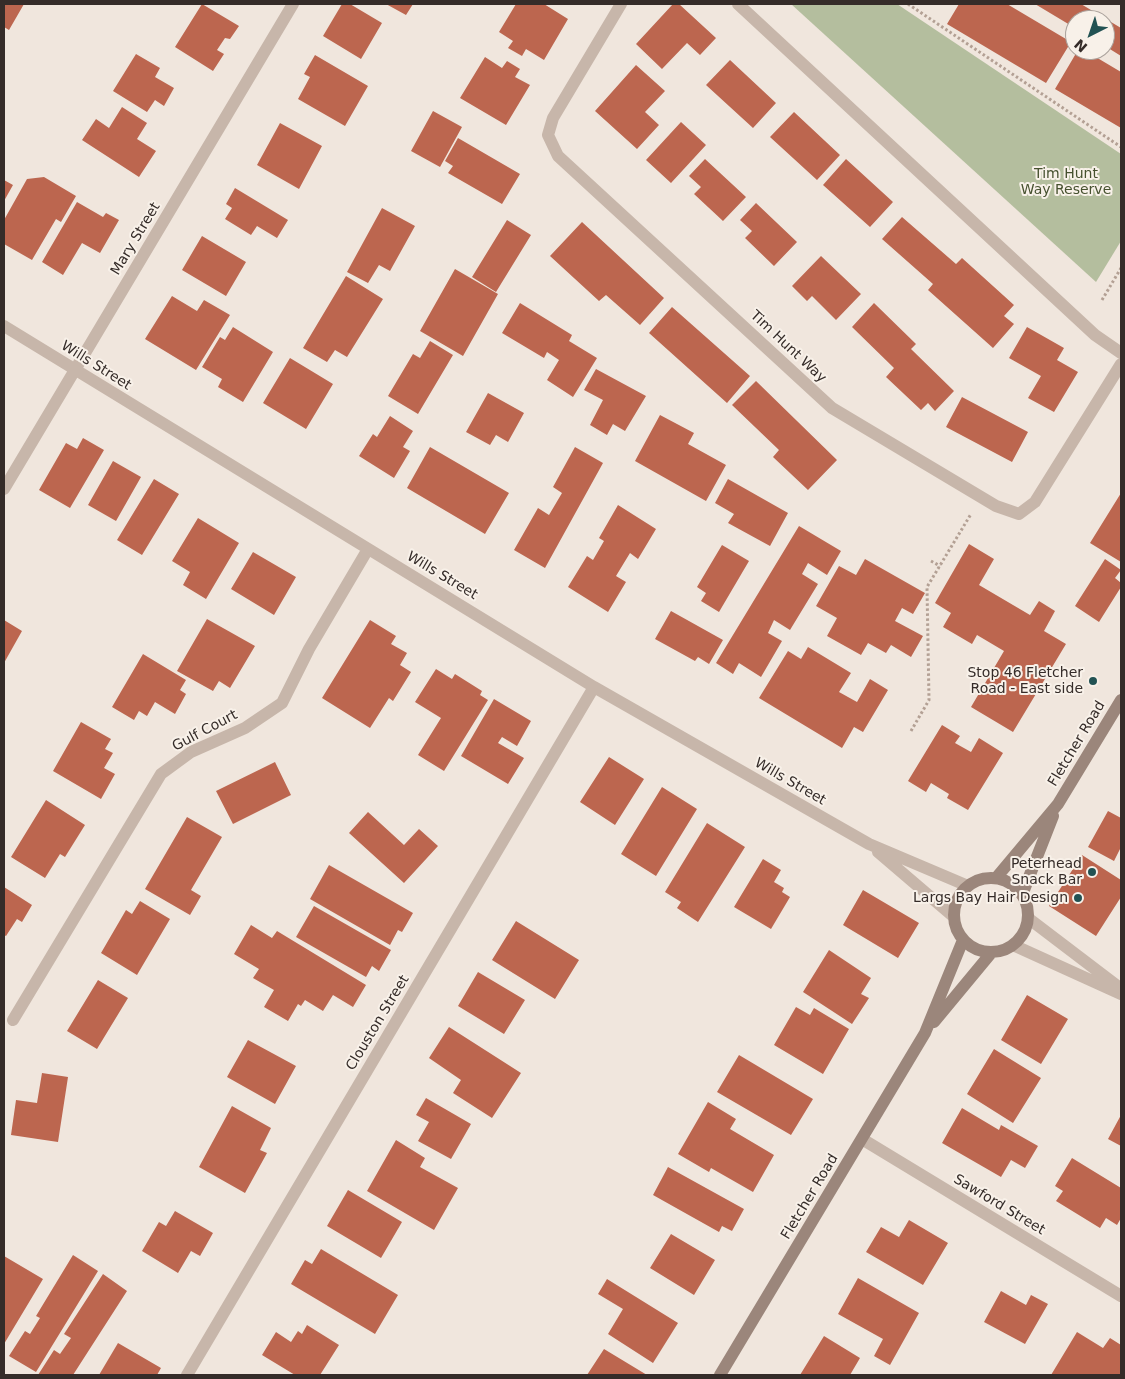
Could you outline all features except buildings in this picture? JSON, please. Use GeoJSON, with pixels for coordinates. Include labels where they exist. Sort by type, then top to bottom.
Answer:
{"type":"FeatureCollection","features":[{"type":"Feature","properties":{"kind":"street","name":"Mary Street"},"geometry":{"type":"LineString","coordinates":[[4,489],[293,4]]}},
{"type":"Feature","properties":{"kind":"street","name":"Tim Hunt Way"},"geometry":{"type":"LineString","coordinates":[[621,4],[553,118],[548,135],[558,156],[832,408],[996,506],[1019,514],[1035,502],[1121,364]]}},
{"type":"Feature","properties":{"kind":"street"},"geometry":{"type":"LineString","coordinates":[[738,4],[1095,335],[1121,353]]}},
{"type":"Feature","properties":{"kind":"street","name":"Wills Street"},"geometry":{"type":"LineString","coordinates":[[4,326],[594,687],[869,844],[968,886]]}},
{"type":"Feature","properties":{"kind":"street","name":"Gulf Court"},"geometry":{"type":"LineString","coordinates":[[13,1020],[161,774],[190,752],[245,728],[282,702],[309,649],[368,549]]}},
{"type":"Feature","properties":{"kind":"street","name":"Clouston Street"},"geometry":{"type":"LineString","coordinates":[[187,1375],[594,687]]}},
{"type":"Feature","properties":{"kind":"street","name":"Fletcher Road"},"geometry":{"type":"LineString","coordinates":[[996,878],[1058,804],[1121,700]]}},
{"type":"Feature","properties":{"kind":"street","name":"Fletcher Road"},"geometry":{"type":"LineString","coordinates":[[1022,895],[1058,804]]}},
{"type":"Feature","properties":{"kind":"street","name":"Wills Street"},"geometry":{"type":"LineString","coordinates":[[869,844],[954,917]]}},
{"type":"Feature","properties":{"kind":"street"},"geometry":{"type":"LineString","coordinates":[[996,878],[1018,888],[1028,912],[1028,918],[1025,932],[1007,950],[992,952],[973,948],[963,940],[955,924],[954,911],[959,895],[968,886],[983,879],[996,878]]}},
{"type":"Feature","properties":{"kind":"street"},"geometry":{"type":"LineString","coordinates":[[1028,918],[1121,989]]}},
{"type":"Feature","properties":{"kind":"street","name":"Fletcher Road"},"geometry":{"type":"LineString","coordinates":[[720,1375],[925,1033],[963,940]]}},
{"type":"Feature","properties":{"kind":"street"},"geometry":{"type":"LineString","coordinates":[[1013,945],[1121,994]]}},
{"type":"Feature","properties":{"kind":"street","name":"Fletcher Road"},"geometry":{"type":"LineString","coordinates":[[925,1033],[992,952]]}},
{"type":"Feature","properties":{"kind":"street","name":"Sawford Street"},"geometry":{"type":"LineString","coordinates":[[862,1139],[1121,1296]]}},
{"type":"Feature","properties":{"kind":"path"},"geometry":{"type":"LineString","coordinates":[[908,4],[1121,147]]}},
{"type":"Feature","properties":{"kind":"path"},"geometry":{"type":"LineString","coordinates":[[1102,300],[1121,268]]}},
{"type":"Feature","properties":{"kind":"path"},"geometry":{"type":"LineString","coordinates":[[911,731],[929,700],[927,587],[981,497]]}},
{"type":"Feature","properties":{"kind":"path"},"geometry":{"type":"LineString","coordinates":[[931,561],[940,566]]}},
{"type":"Feature","properties":{"kind":"green space","name":"Tim Hunt Way Reserve"},"geometry":{"type":"Polygon","coordinates":[[[791,4],[897,4],[1121,154],[1121,241],[1096,282],[791,4]]]}},
{"type":"Feature","properties":{"kind":"place","name":"Stop 46 Fletcher Road - East side"},"geometry":{"type":"Point","coordinates":[1093,681]}},
{"type":"Feature","properties":{"kind":"place","name":"Peterhead Snack Bar"},"geometry":{"type":"Point","coordinates":[1092,872]}},
{"type":"Feature","properties":{"kind":"place","name":"Largs Bay Hair Design"},"geometry":{"type":"Point","coordinates":[1078,898]}}]}
